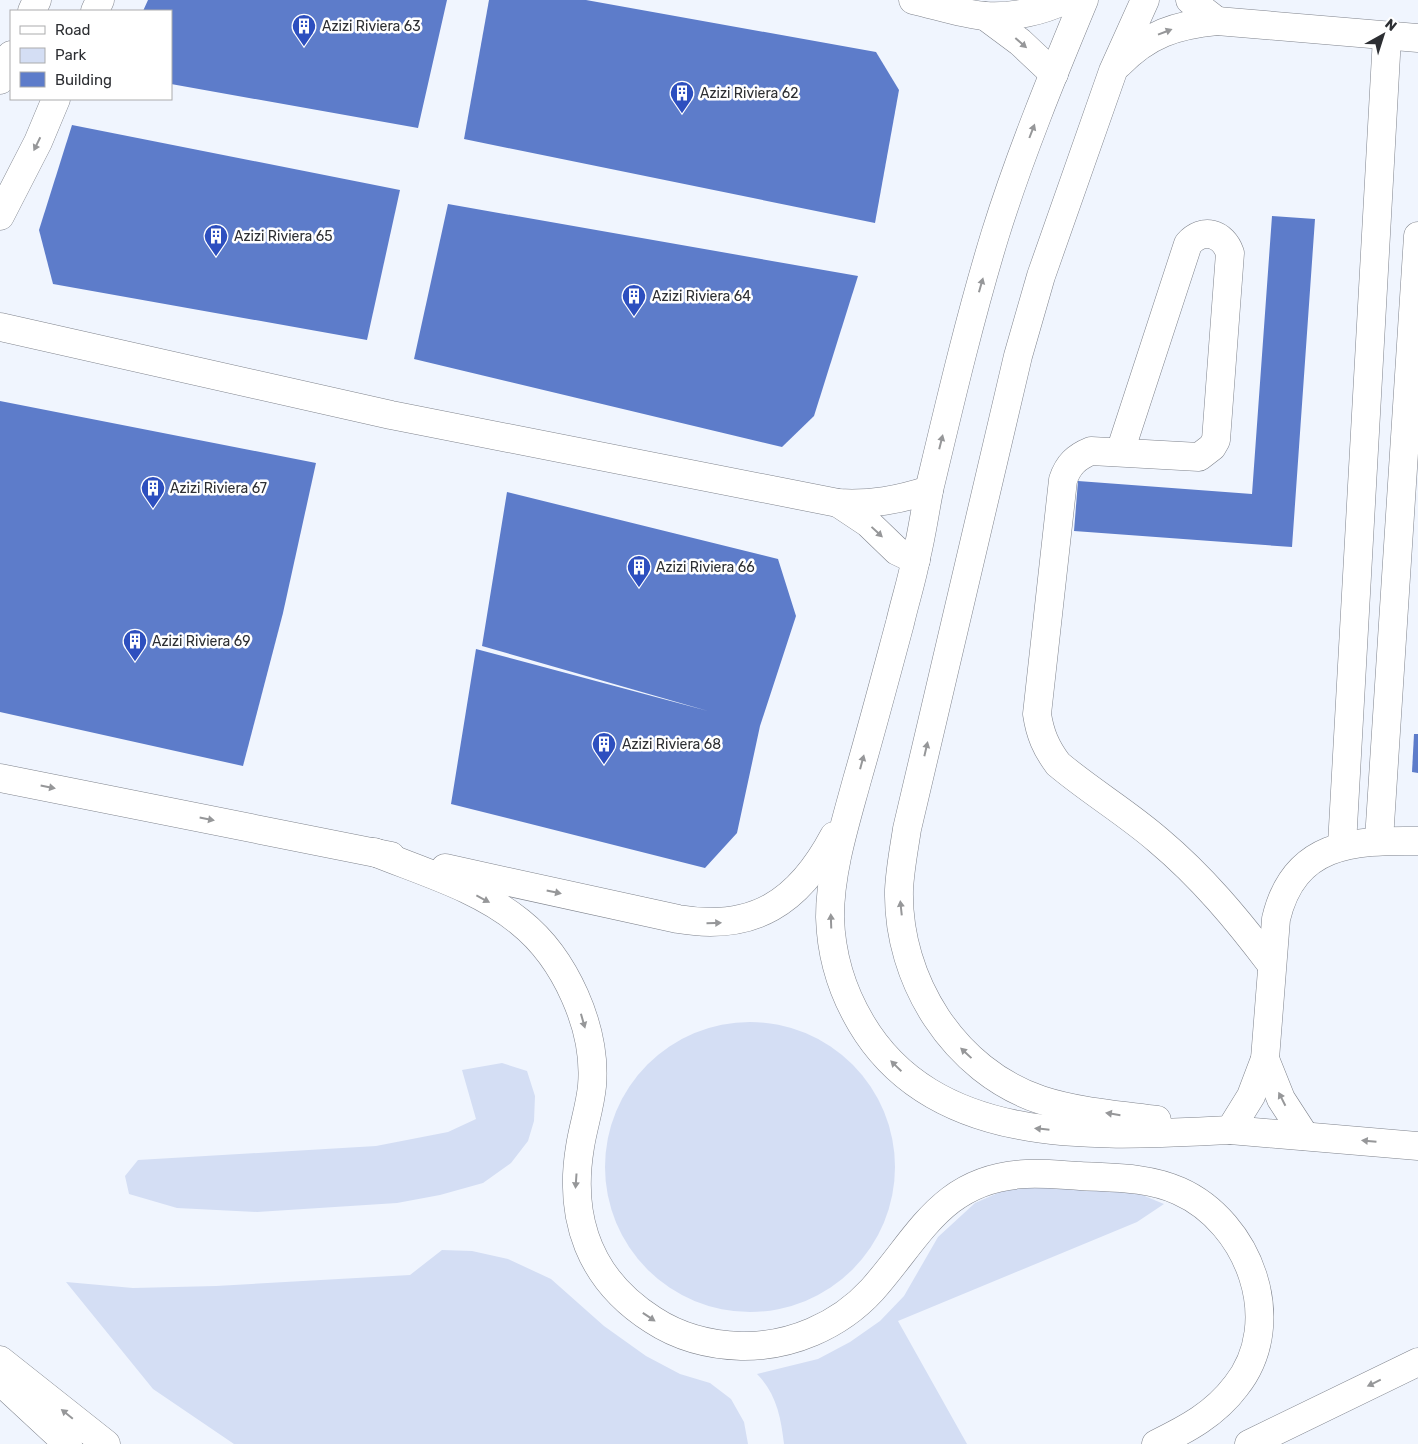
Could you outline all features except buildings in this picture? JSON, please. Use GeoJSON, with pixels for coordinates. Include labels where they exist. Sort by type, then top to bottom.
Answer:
{"type":"FeatureCollection","features":[{"type":"Feature","properties":{"kind":"main road"},"geometry":{"type":"LineString","coordinates":[[913,0],[986,16],[1012,15],[1038,10],[1065,0]]}},
{"type":"Feature","properties":{"kind":"main road"},"geometry":{"type":"LineString","coordinates":[[1084,0],[1054,74],[996,234],[970,326],[930,490],[916,560],[849,809],[832,890],[833,946],[839,974],[857,1017],[878,1047],[896,1068],[941,1100],[967,1111],[1032,1127],[1079,1133],[1126,1134],[1230,1130]]}},
{"type":"Feature","properties":{"kind":"main road"},"geometry":{"type":"LineString","coordinates":[[1145,0],[1113,71],[1066,198],[1018,356],[907,829],[899,890],[906,950],[926,1002],[957,1045],[996,1078],[1039,1099],[1063,1106],[1230,1130],[1418,1146]]}},
{"type":"Feature","properties":{"kind":"main road"},"geometry":{"type":"LineString","coordinates":[[1190,0],[1217,21]]}},
{"type":"Feature","properties":{"kind":"main road"},"geometry":{"type":"LineString","coordinates":[[986,16],[1020,42],[1054,74]]}},
{"type":"Feature","properties":{"kind":"main road"},"geometry":{"type":"LineString","coordinates":[[1113,71],[1134,49],[1159,34],[1187,24],[1217,21],[1418,38]]}},
{"type":"Feature","properties":{"kind":"main road"},"geometry":{"type":"LineString","coordinates":[[1342,845],[1387,36]]}},
{"type":"Feature","properties":{"kind":"main road"},"geometry":{"type":"LineString","coordinates":[[0,80],[10,57]]}},
{"type":"Feature","properties":{"kind":"main road"},"geometry":{"type":"LineString","coordinates":[[0,216],[38,142],[56,100]]}},
{"type":"Feature","properties":{"kind":"main road"},"geometry":{"type":"LineString","coordinates":[[1120,452],[1188,244],[1200,234],[1216,235],[1222,239],[1230,253],[1216,440],[1206,453],[1190,459],[1091,451],[1072,461],[1063,480],[1037,714],[1040,732],[1047,749],[1058,764],[1157,839],[1195,873],[1235,918],[1271,964]]}},
{"type":"Feature","properties":{"kind":"main road"},"geometry":{"type":"LineString","coordinates":[[1379,840],[1414,348],[1418,236]]}},
{"type":"Feature","properties":{"kind":"main road"},"geometry":{"type":"LineString","coordinates":[[6,324],[391,415],[838,503],[863,505],[889,502],[930,490]]}},
{"type":"Feature","properties":{"kind":"main road"},"geometry":{"type":"LineString","coordinates":[[838,503],[868,523],[897,551],[916,560]]}},
{"type":"Feature","properties":{"kind":"main road"},"geometry":{"type":"LineString","coordinates":[[0,778],[374,852],[678,920],[720,923],[760,913],[781,902],[800,887],[816,869],[849,809]]}},
{"type":"Feature","properties":{"kind":"main road"},"geometry":{"type":"LineString","coordinates":[[1230,1130],[1250,1096],[1266,1059],[1271,964],[1276,918],[1281,898],[1291,880],[1305,865],[1322,853],[1342,845],[1379,840],[1418,841]]}},
{"type":"Feature","properties":{"kind":"main road"},"geometry":{"type":"LineString","coordinates":[[374,852],[465,889],[496,906],[521,922],[543,944],[557,965],[580,1010],[591,1060],[592,1086],[579,1149],[575,1186],[578,1216],[586,1241],[598,1265],[620,1292],[653,1320],[677,1333],[710,1342],[754,1346],[780,1343],[805,1335],[829,1324],[850,1310],[870,1292],[936,1211],[968,1189],[1005,1176],[1043,1174],[1136,1179],[1166,1186],[1201,1203],[1234,1238],[1246,1258],[1258,1294],[1258,1332],[1248,1368],[1233,1390],[1206,1416],[1187,1429],[1156,1444]]}},
{"type":"Feature","properties":{"kind":"main road"},"geometry":{"type":"LineString","coordinates":[[1266,1059],[1281,1099],[1305,1136]]}},
{"type":"Feature","properties":{"kind":"main road"},"geometry":{"type":"LineString","coordinates":[[0,1360],[106,1444]]}},
{"type":"Feature","properties":{"kind":"main road"},"geometry":{"type":"LineString","coordinates":[[1249,1444],[1418,1362]]}},
{"type":"Feature","properties":{"kind":"main road"},"geometry":{"type":"LineString","coordinates":[[0,1381],[68,1444]]}},
{"type":"Feature","properties":{"kind":"green space"},"geometry":{"type":"Polygon","coordinates":[[[750,1022],[778,1025],[805,1033],[842,1055],[862,1075],[884,1112],[892,1139],[895,1167],[892,1195],[884,1222],[862,1259],[842,1279],[805,1301],[778,1309],[750,1312],[722,1309],[695,1301],[658,1279],[638,1259],[616,1222],[608,1195],[605,1167],[608,1139],[616,1112],[638,1075],[658,1055],[695,1033],[722,1025],[750,1022]]]}},
{"type":"Feature","properties":{"kind":"green space"},"geometry":{"type":"Polygon","coordinates":[[[502,1063],[527,1071],[535,1096],[534,1121],[528,1141],[511,1163],[483,1183],[440,1195],[397,1203],[257,1212],[177,1208],[129,1194],[125,1176],[138,1160],[376,1146],[448,1132],[476,1119],[462,1070],[502,1063]]]}},
{"type":"Feature","properties":{"kind":"green space"},"geometry":{"type":"Polygon","coordinates":[[[1014,1186],[1135,1192],[1164,1204],[1137,1222],[898,1321],[967,1444],[784,1444],[781,1424],[773,1397],[757,1374],[818,1359],[850,1342],[880,1321],[904,1296],[938,1237],[975,1203],[1014,1186]]]}},
{"type":"Feature","properties":{"kind":"green space"},"geometry":{"type":"Polygon","coordinates":[[[442,1250],[472,1251],[508,1259],[551,1279],[604,1326],[646,1356],[680,1374],[710,1383],[731,1399],[744,1422],[748,1444],[234,1444],[153,1389],[66,1282],[133,1288],[216,1286],[410,1275],[442,1250]]]}},
{"type":"Feature","properties":{"kind":"place","name":"Azizi Riviera 63"},"geometry":{"type":"Point","coordinates":[304,47]}},
{"type":"Feature","properties":{"kind":"place","name":"Azizi Riviera 62"},"geometry":{"type":"Point","coordinates":[682,114]}},
{"type":"Feature","properties":{"kind":"place","name":"Azizi Riviera 65"},"geometry":{"type":"Point","coordinates":[216,257]}},
{"type":"Feature","properties":{"kind":"place","name":"Azizi Riviera 64"},"geometry":{"type":"Point","coordinates":[634,317]}},
{"type":"Feature","properties":{"kind":"place","name":"Azizi Riviera 67"},"geometry":{"type":"Point","coordinates":[153,509]}},
{"type":"Feature","properties":{"kind":"place","name":"Azizi Riviera 66"},"geometry":{"type":"Point","coordinates":[639,588]}},
{"type":"Feature","properties":{"kind":"place","name":"Azizi Riviera 69"},"geometry":{"type":"Point","coordinates":[135,662]}},
{"type":"Feature","properties":{"kind":"place","name":"Azizi Riviera 68"},"geometry":{"type":"Point","coordinates":[604,765]}}]}
